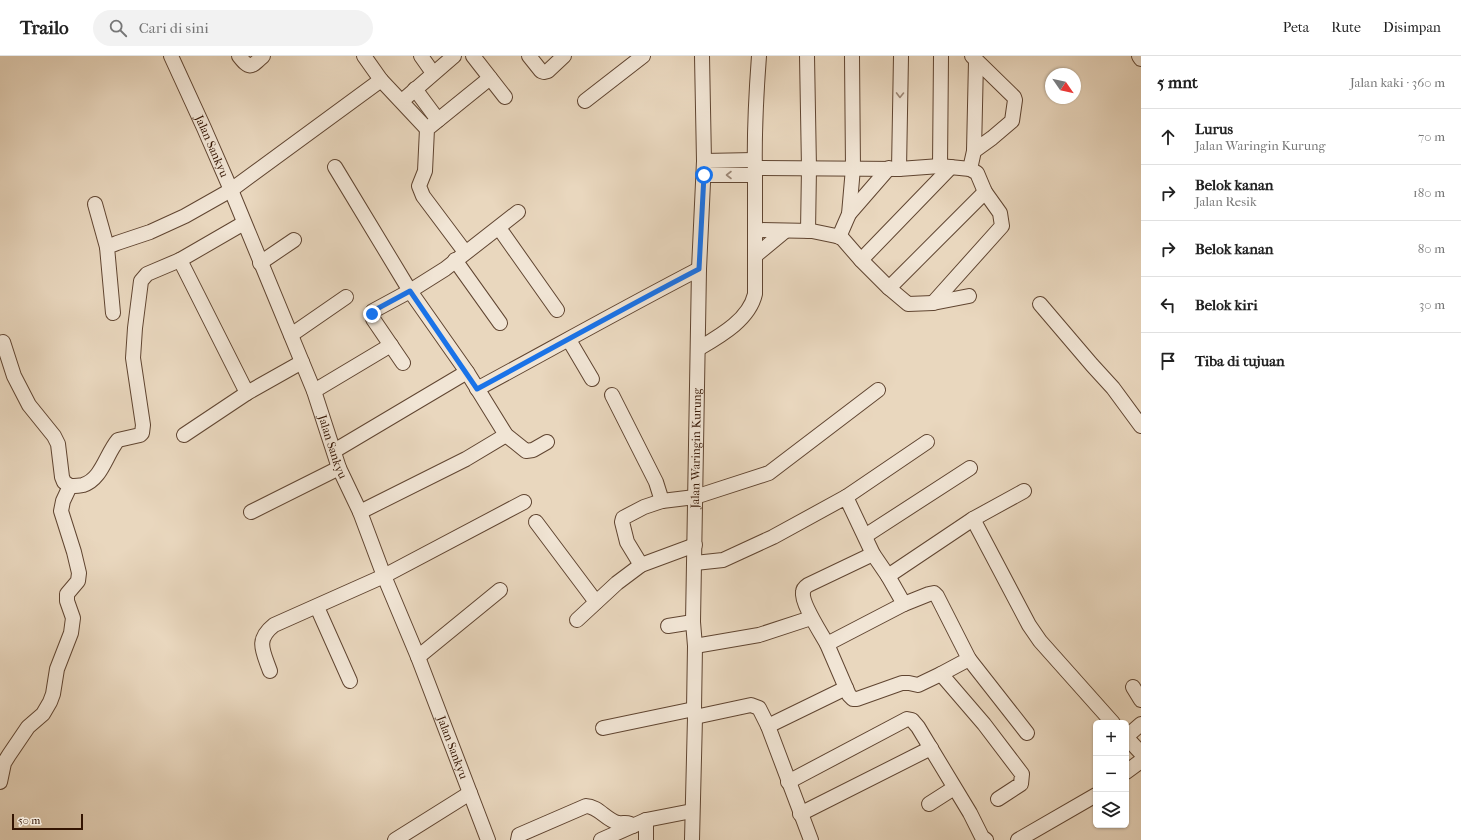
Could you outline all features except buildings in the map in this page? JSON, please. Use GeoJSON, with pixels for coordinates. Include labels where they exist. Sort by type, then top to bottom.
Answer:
{"type":"FeatureCollection","features":[{"type":"Feature","properties":{"kind":"street","name":"Jalan Sankyu"},"geometry":{"type":"LineString","coordinates":[[171,56],[231,190],[314,391],[339,468],[360,512],[384,576],[418,657],[488,840]]}},
{"type":"Feature","properties":{"kind":"street"},"geometry":{"type":"LineString","coordinates":[[239,56],[246,64],[253,65],[263,56]]}},
{"type":"Feature","properties":{"kind":"street"},"geometry":{"type":"LineString","coordinates":[[364,56],[381,80],[402,101],[432,124]]}},
{"type":"Feature","properties":{"kind":"street"},"geometry":{"type":"LineString","coordinates":[[421,56],[433,73]]}},
{"type":"Feature","properties":{"kind":"street"},"geometry":{"type":"LineString","coordinates":[[402,101],[454,56]]}},
{"type":"Feature","properties":{"kind":"street"},"geometry":{"type":"LineString","coordinates":[[473,56],[505,97]]}},
{"type":"Feature","properties":{"kind":"street"},"geometry":{"type":"LineString","coordinates":[[529,56],[541,71],[544,72],[548,71],[564,56]]}},
{"type":"Feature","properties":{"kind":"street"},"geometry":{"type":"LineString","coordinates":[[586,100],[643,56]]}},
{"type":"Feature","properties":{"kind":"street","name":"Jalan Waringin Kurung"},"geometry":{"type":"LineString","coordinates":[[692,840],[695,646],[693,622],[699,269],[704,175],[702,56]]}},
{"type":"Feature","properties":{"kind":"street"},"geometry":{"type":"LineString","coordinates":[[698,349],[725,332],[751,307],[755,294],[756,88],[759,56]]}},
{"type":"Feature","properties":{"kind":"street"},"geometry":{"type":"LineString","coordinates":[[807,56],[809,168],[808,231]]}},
{"type":"Feature","properties":{"kind":"street"},"geometry":{"type":"LineString","coordinates":[[839,237],[849,214],[853,168],[852,56]]}},
{"type":"Feature","properties":{"kind":"street"},"geometry":{"type":"LineString","coordinates":[[849,214],[894,169],[901,56]]}},
{"type":"Feature","properties":{"kind":"street"},"geometry":{"type":"LineString","coordinates":[[861,260],[946,167],[941,56]]}},
{"type":"Feature","properties":{"kind":"street"},"geometry":{"type":"LineString","coordinates":[[970,169],[974,151],[974,58]]}},
{"type":"Feature","properties":{"kind":"street"},"geometry":{"type":"LineString","coordinates":[[974,58],[1014,97],[1015,100],[1014,112],[1010,124],[974,151]]}},
{"type":"Feature","properties":{"kind":"street"},"geometry":{"type":"LineString","coordinates":[[432,124],[490,78]]}},
{"type":"Feature","properties":{"kind":"street"},"geometry":{"type":"LineString","coordinates":[[108,247],[124,240],[150,232],[231,190],[381,80]]}},
{"type":"Feature","properties":{"kind":"street"},"geometry":{"type":"LineString","coordinates":[[415,89],[432,124],[424,171],[419,186],[423,196],[500,323]]}},
{"type":"Feature","properties":{"kind":"street"},"geometry":{"type":"LineString","coordinates":[[704,161],[755,168],[894,169],[946,167],[970,169],[977,173],[985,192],[1000,213],[1002,226],[933,303]]}},
{"type":"Feature","properties":{"kind":"street"},"geometry":{"type":"LineString","coordinates":[[335,167],[410,291],[467,372],[506,436],[526,451],[533,450],[546,442]]}},
{"type":"Feature","properties":{"kind":"street"},"geometry":{"type":"LineString","coordinates":[[704,175],[755,168]]}},
{"type":"Feature","properties":{"kind":"street"},"geometry":{"type":"LineString","coordinates":[[889,288],[985,192]]}},
{"type":"Feature","properties":{"kind":"street"},"geometry":{"type":"LineString","coordinates":[[94,204],[108,247],[114,313]]}},
{"type":"Feature","properties":{"kind":"street"},"geometry":{"type":"LineString","coordinates":[[403,363],[373,319],[373,311],[410,291],[444,269],[518,212]]}},
{"type":"Feature","properties":{"kind":"street"},"geometry":{"type":"LineString","coordinates":[[3,342],[14,376],[29,405],[54,436],[58,444],[64,482],[70,486],[83,485],[91,481],[98,473],[118,440],[140,435],[142,432],[143,425],[132,358],[141,281],[147,274],[180,260],[244,223]]}},
{"type":"Feature","properties":{"kind":"street"},"geometry":{"type":"LineString","coordinates":[[499,228],[557,310]]}},
{"type":"Feature","properties":{"kind":"street"},"geometry":{"type":"LineString","coordinates":[[755,230],[808,231],[839,237],[844,240],[861,260],[889,288],[908,304],[933,303],[970,296]]}},
{"type":"Feature","properties":{"kind":"street"},"geometry":{"type":"LineString","coordinates":[[755,256],[785,231]]}},
{"type":"Feature","properties":{"kind":"street"},"geometry":{"type":"LineString","coordinates":[[260,263],[294,240]]}},
{"type":"Feature","properties":{"kind":"street"},"geometry":{"type":"LineString","coordinates":[[180,260],[247,393]]}},
{"type":"Feature","properties":{"kind":"street"},"geometry":{"type":"LineString","coordinates":[[477,389],[699,269]]}},
{"type":"Feature","properties":{"kind":"street"},"geometry":{"type":"LineString","coordinates":[[290,335],[346,296]]}},
{"type":"Feature","properties":{"kind":"street"},"geometry":{"type":"LineString","coordinates":[[1040,304],[1113,388],[1141,426]]}},
{"type":"Feature","properties":{"kind":"street"},"geometry":{"type":"LineString","coordinates":[[569,340],[592,379]]}},
{"type":"Feature","properties":{"kind":"street"},"geometry":{"type":"LineString","coordinates":[[314,391],[391,345]]}},
{"type":"Feature","properties":{"kind":"street"},"geometry":{"type":"LineString","coordinates":[[184,435],[247,393],[302,362]]}},
{"type":"Feature","properties":{"kind":"street"},"geometry":{"type":"LineString","coordinates":[[334,452],[467,372]]}},
{"type":"Feature","properties":{"kind":"street"},"geometry":{"type":"LineString","coordinates":[[641,565],[627,542],[622,522],[623,518],[644,507],[662,501],[695,496],[769,473],[878,390]]}},
{"type":"Feature","properties":{"kind":"street"},"geometry":{"type":"LineString","coordinates":[[612,395],[656,482],[662,501]]}},
{"type":"Feature","properties":{"kind":"street"},"geometry":{"type":"LineString","coordinates":[[360,512],[466,459],[506,436]]}},
{"type":"Feature","properties":{"kind":"street"},"geometry":{"type":"LineString","coordinates":[[695,563],[723,560],[773,537],[846,497],[927,442]]}},
{"type":"Feature","properties":{"kind":"street"},"geometry":{"type":"LineString","coordinates":[[251,512],[339,468]]}},
{"type":"Feature","properties":{"kind":"street"},"geometry":{"type":"LineString","coordinates":[[865,536],[970,468]]}},
{"type":"Feature","properties":{"kind":"street"},"geometry":{"type":"LineString","coordinates":[[0,782],[4,763],[28,727],[43,714],[54,694],[57,669],[71,633],[73,618],[67,602],[67,594],[78,581],[79,574],[62,510],[63,501],[70,486]]}},
{"type":"Feature","properties":{"kind":"street"},"geometry":{"type":"LineString","coordinates":[[888,576],[973,520],[1024,491]]}},
{"type":"Feature","properties":{"kind":"street"},"geometry":{"type":"LineString","coordinates":[[846,497],[873,554],[904,604]]}},
{"type":"Feature","properties":{"kind":"street"},"geometry":{"type":"LineString","coordinates":[[270,670],[262,648],[262,638],[274,625],[384,576],[524,502]]}},
{"type":"Feature","properties":{"kind":"street"},"geometry":{"type":"LineString","coordinates":[[973,520],[1029,625],[1040,641],[1110,720]]}},
{"type":"Feature","properties":{"kind":"street"},"geometry":{"type":"LineString","coordinates":[[536,522],[596,602]]}},
{"type":"Feature","properties":{"kind":"street"},"geometry":{"type":"LineString","coordinates":[[577,620],[617,583],[641,565],[695,545]]}},
{"type":"Feature","properties":{"kind":"street"},"geometry":{"type":"LineString","coordinates":[[873,554],[808,584],[804,588],[802,594],[811,618],[827,644],[849,695],[854,699],[902,682],[909,682],[918,685],[969,659]]}},
{"type":"Feature","properties":{"kind":"street"},"geometry":{"type":"LineString","coordinates":[[418,657],[500,590]]}},
{"type":"Feature","properties":{"kind":"street"},"geometry":{"type":"LineString","coordinates":[[827,644],[904,604],[934,593],[937,596],[969,659],[1027,733]]}},
{"type":"Feature","properties":{"kind":"street"},"geometry":{"type":"LineString","coordinates":[[317,607],[350,681]]}},
{"type":"Feature","properties":{"kind":"street"},"geometry":{"type":"LineString","coordinates":[[695,646],[759,635],[811,618]]}},
{"type":"Feature","properties":{"kind":"street"},"geometry":{"type":"LineString","coordinates":[[668,626],[693,622]]}},
{"type":"Feature","properties":{"kind":"street"},"geometry":{"type":"LineString","coordinates":[[941,674],[984,724],[1022,774],[1021,784],[998,799]]}},
{"type":"Feature","properties":{"kind":"street"},"geometry":{"type":"LineString","coordinates":[[1133,687],[1141,700]]}},
{"type":"Feature","properties":{"kind":"street"},"geometry":{"type":"LineString","coordinates":[[768,726],[846,688]]}},
{"type":"Feature","properties":{"kind":"street"},"geometry":{"type":"LineString","coordinates":[[603,728],[744,706],[754,706],[760,709],[768,726],[810,840]]}},
{"type":"Feature","properties":{"kind":"street"},"geometry":{"type":"LineString","coordinates":[[788,782],[907,719],[912,720],[918,727],[970,813],[982,837],[986,840]]}},
{"type":"Feature","properties":{"kind":"street"},"geometry":{"type":"LineString","coordinates":[[1129,734],[1141,724]]}},
{"type":"Feature","properties":{"kind":"street"},"geometry":{"type":"LineString","coordinates":[[1129,740],[1141,753]]}},
{"type":"Feature","properties":{"kind":"street"},"geometry":{"type":"LineString","coordinates":[[800,814],[931,748]]}},
{"type":"Feature","properties":{"kind":"street"},"geometry":{"type":"LineString","coordinates":[[1129,770],[1141,761]]}},
{"type":"Feature","properties":{"kind":"street"},"geometry":{"type":"LineString","coordinates":[[930,804],[954,788]]}},
{"type":"Feature","properties":{"kind":"street"},"geometry":{"type":"LineString","coordinates":[[395,840],[470,793]]}},
{"type":"Feature","properties":{"kind":"street"},"geometry":{"type":"LineString","coordinates":[[1018,840],[1093,796]]}},
{"type":"Feature","properties":{"kind":"street"},"geometry":{"type":"LineString","coordinates":[[518,840],[520,835],[586,806],[594,808],[618,823],[639,823]]}},
{"type":"Feature","properties":{"kind":"street"},"geometry":{"type":"LineString","coordinates":[[601,840],[639,823],[692,810]]}},
{"type":"Feature","properties":{"kind":"street"},"geometry":{"type":"LineString","coordinates":[[639,823],[646,840]]}},
{"type":"Feature","properties":{"kind":"route"},"geometry":{"type":"LineString","coordinates":[[372,314],[373,311],[410,291],[467,372],[477,389],[699,269],[704,175]]}}]}
